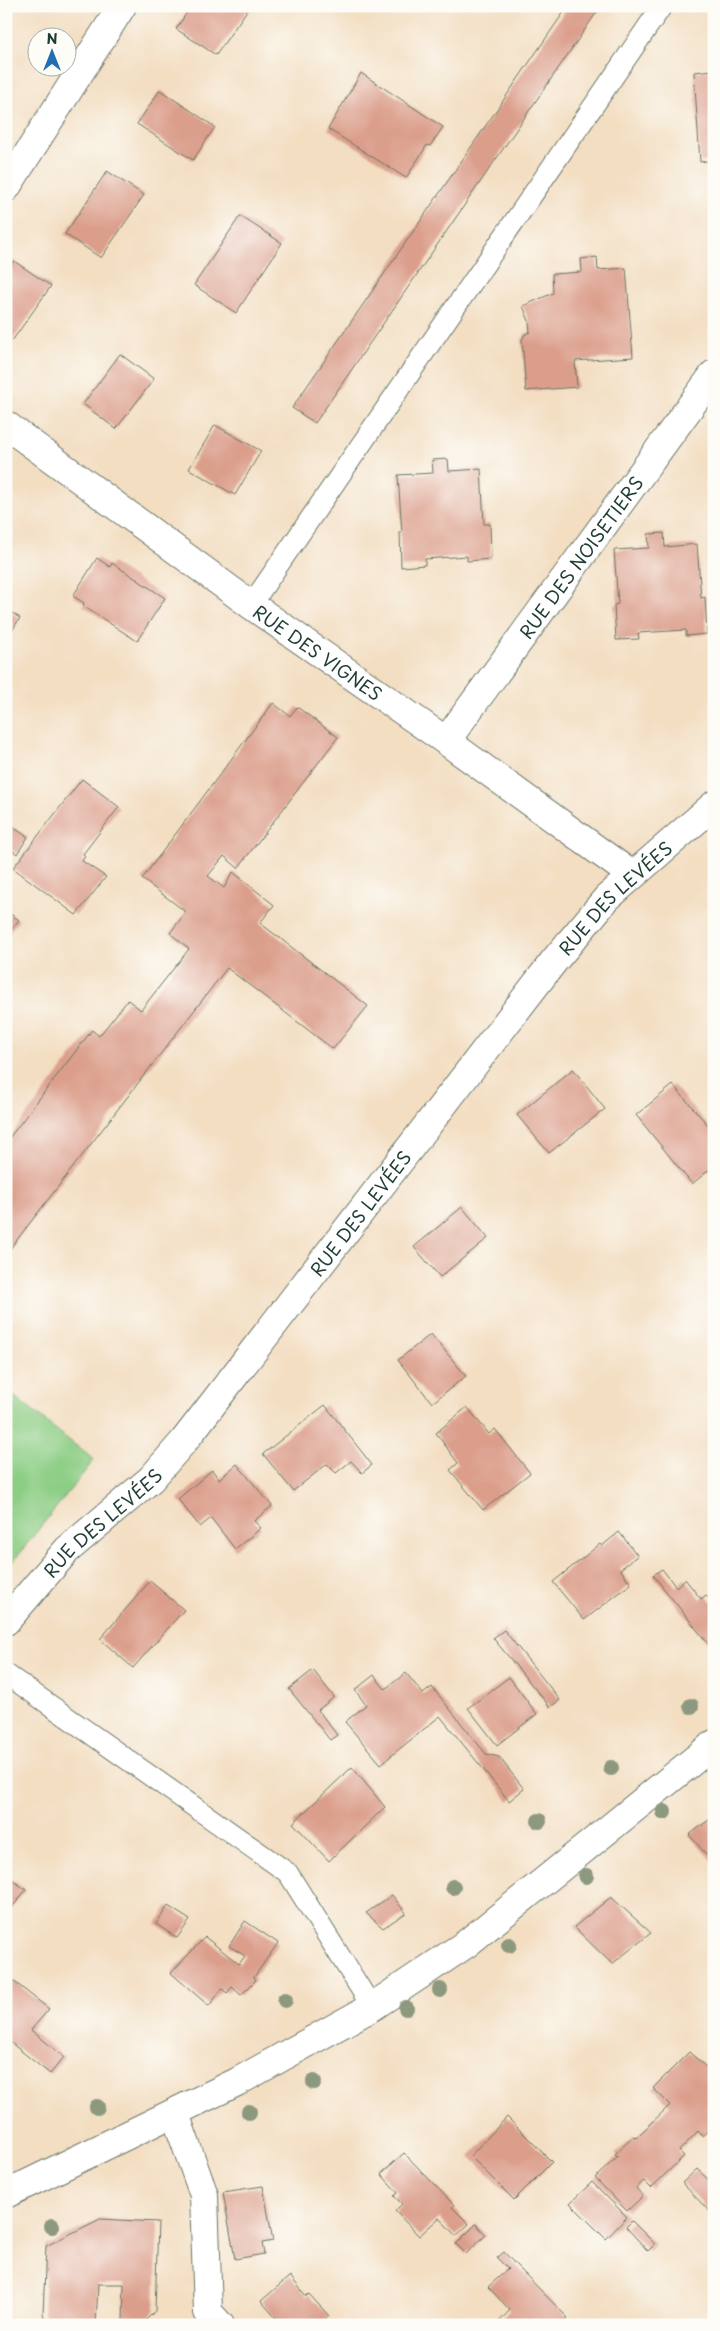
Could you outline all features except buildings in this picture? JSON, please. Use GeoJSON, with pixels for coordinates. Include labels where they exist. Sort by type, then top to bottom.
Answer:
{"type":"FeatureCollection","features":[{"type":"Feature","properties":{"kind":"street"},"geometry":{"type":"LineString","coordinates":[[6,188],[122,6]]}},
{"type":"Feature","properties":{"kind":"street","name":"RUE DES NOISETIERS"},"geometry":{"type":"LineString","coordinates":[[446,741],[714,374]]}},
{"type":"Feature","properties":{"kind":"street","name":"RUE DES VIGNES"},"geometry":{"type":"LineString","coordinates":[[6,425],[251,605],[446,741],[632,875]]}},
{"type":"Feature","properties":{"kind":"street","name":"RUE DES LEVÉES"},"geometry":{"type":"LineString","coordinates":[[6,1622],[67,1550],[151,1479],[184,1441],[554,961],[607,898],[714,804]]}},
{"type":"Feature","properties":{"kind":"street"},"geometry":{"type":"LineString","coordinates":[[6,2194],[175,2114],[307,2045],[372,2007],[466,1944],[714,1744]]}},
{"type":"Feature","properties":{"kind":"street"},"geometry":{"type":"LineString","coordinates":[[175,2114],[204,2195],[208,2312],[220,2325]]}},
{"type":"Feature","properties":{"kind":"lane"},"geometry":{"type":"LineString","coordinates":[[251,605],[662,6]]}},
{"type":"Feature","properties":{"kind":"lane"},"geometry":{"type":"LineString","coordinates":[[6,1674],[288,1873],[372,2007]]}},
{"type":"Feature","properties":{"kind":"green space"},"geometry":{"type":"Polygon","coordinates":[[[6,1390],[94,1460],[6,1570],[6,1390]]]}}]}
